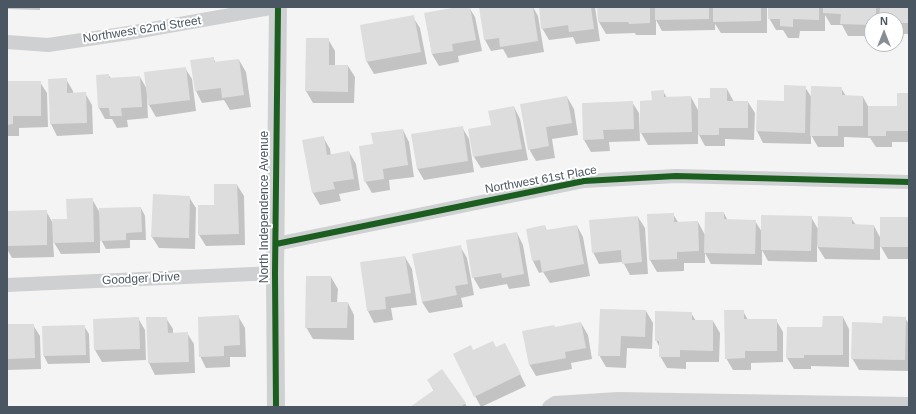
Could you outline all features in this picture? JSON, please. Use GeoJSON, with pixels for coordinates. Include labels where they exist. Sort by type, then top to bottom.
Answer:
{"type":"FeatureCollection","features":[{"type":"Feature","properties":{"kind":"street","name":"Northwest 62nd Street"},"geometry":{"type":"LineString","coordinates":[[7,42],[48,45],[129,33],[277,7]]}},
{"type":"Feature","properties":{"kind":"street","name":"North Independence Avenue"},"geometry":{"type":"LineString","coordinates":[[276,407],[277,7]]}},
{"type":"Feature","properties":{"kind":"street","name":"Northwest 61st Place"},"geometry":{"type":"LineString","coordinates":[[276,244],[584,181],[676,176],[909,182]]}},
{"type":"Feature","properties":{"kind":"street","name":"Goodger Drive"},"geometry":{"type":"LineString","coordinates":[[7,285],[276,273]]}},
{"type":"Feature","properties":{"kind":"street"},"geometry":{"type":"LineString","coordinates":[[548,407],[555,403],[618,399],[909,404]]}},
{"type":"Feature","properties":{"kind":"building"},"geometry":{"type":"Polygon","coordinates":[[[457,7],[470,7],[476,40],[452,44],[453,51],[432,54],[424,13],[457,7]]]}},
{"type":"Feature","properties":{"kind":"building"},"geometry":{"type":"Polygon","coordinates":[[[479,7],[533,7],[538,41],[500,47],[499,38],[484,40],[479,7]]]}},
{"type":"Feature","properties":{"kind":"building"},"geometry":{"type":"Polygon","coordinates":[[[539,7],[591,7],[594,29],[569,32],[568,25],[541,29],[539,7]]]}},
{"type":"Feature","properties":{"kind":"building"},"geometry":{"type":"Polygon","coordinates":[[[597,7],[650,7],[650,23],[629,24],[628,22],[598,22],[597,7]]]}},
{"type":"Feature","properties":{"kind":"building"},"geometry":{"type":"Polygon","coordinates":[[[655,7],[709,7],[709,19],[655,20],[655,7]]]}},
{"type":"Feature","properties":{"kind":"building"},"geometry":{"type":"Polygon","coordinates":[[[713,7],[761,7],[761,21],[713,22],[713,7]]]}},
{"type":"Feature","properties":{"kind":"building"},"geometry":{"type":"Polygon","coordinates":[[[768,7],[819,7],[819,20],[793,19],[793,27],[780,26],[780,19],[768,19],[768,7]]]}},
{"type":"Feature","properties":{"kind":"building"},"geometry":{"type":"Polygon","coordinates":[[[823,7],[876,7],[876,12],[864,12],[864,25],[840,24],[841,14],[823,13],[823,7]]]}},
{"type":"Feature","properties":{"kind":"building"},"geometry":{"type":"Polygon","coordinates":[[[880,7],[909,7],[909,23],[904,23],[904,12],[880,12],[880,7]]]}},
{"type":"Feature","properties":{"kind":"building"},"geometry":{"type":"Polygon","coordinates":[[[414,15],[421,52],[366,62],[360,25],[414,15]]]}},
{"type":"Feature","properties":{"kind":"building"},"geometry":{"type":"Polygon","coordinates":[[[306,38],[329,38],[329,65],[348,65],[348,92],[305,91],[306,38]]]}},
{"type":"Feature","properties":{"kind":"building"},"geometry":{"type":"Polygon","coordinates":[[[214,57],[214,62],[239,59],[244,95],[222,98],[221,88],[195,91],[190,60],[214,57]]]}},
{"type":"Feature","properties":{"kind":"building"},"geometry":{"type":"Polygon","coordinates":[[[186,67],[190,100],[148,105],[144,72],[186,67]]]}},
{"type":"Feature","properties":{"kind":"building"},"geometry":{"type":"Polygon","coordinates":[[[109,74],[109,78],[140,76],[142,107],[121,108],[122,116],[110,116],[109,108],[98,108],[96,75],[109,74]]]}},
{"type":"Feature","properties":{"kind":"building"},"geometry":{"type":"Polygon","coordinates":[[[67,78],[67,93],[86,92],[87,123],[50,124],[48,79],[67,78]]]}},
{"type":"Feature","properties":{"kind":"building"},"geometry":{"type":"Polygon","coordinates":[[[7,81],[41,81],[41,116],[13,116],[13,124],[7,125],[7,81]]]}},
{"type":"Feature","properties":{"kind":"building"},"geometry":{"type":"Polygon","coordinates":[[[784,85],[806,86],[805,133],[756,131],[757,100],[784,101],[784,85]]]}},
{"type":"Feature","properties":{"kind":"building"},"geometry":{"type":"Polygon","coordinates":[[[811,86],[842,87],[842,95],[863,96],[863,126],[838,126],[838,136],[810,136],[811,86]]]}},
{"type":"Feature","properties":{"kind":"building"},"geometry":{"type":"Polygon","coordinates":[[[710,88],[727,88],[727,101],[748,101],[748,128],[719,128],[719,135],[698,135],[698,98],[710,98],[710,88]]]}},
{"type":"Feature","properties":{"kind":"building"},"geometry":{"type":"Polygon","coordinates":[[[664,90],[664,97],[691,96],[692,132],[640,133],[640,101],[652,100],[651,91],[664,90]]]}},
{"type":"Feature","properties":{"kind":"building"},"geometry":{"type":"Polygon","coordinates":[[[897,93],[909,93],[909,131],[886,131],[886,136],[868,136],[868,106],[897,106],[897,93]]]}},
{"type":"Feature","properties":{"kind":"building"},"geometry":{"type":"Polygon","coordinates":[[[567,96],[572,123],[546,127],[549,146],[528,150],[520,104],[567,96]]]}},
{"type":"Feature","properties":{"kind":"building"},"geometry":{"type":"Polygon","coordinates":[[[633,101],[634,129],[603,130],[604,139],[583,140],[582,103],[633,101]]]}},
{"type":"Feature","properties":{"kind":"building"},"geometry":{"type":"Polygon","coordinates":[[[514,106],[522,149],[473,157],[468,129],[491,125],[488,111],[514,106]]]}},
{"type":"Feature","properties":{"kind":"building"},"geometry":{"type":"Polygon","coordinates":[[[463,126],[468,161],[417,169],[411,134],[463,126]]]}},
{"type":"Feature","properties":{"kind":"building"},"geometry":{"type":"Polygon","coordinates":[[[403,129],[408,165],[383,169],[384,179],[364,182],[359,146],[373,144],[371,133],[403,129]]]}},
{"type":"Feature","properties":{"kind":"building"},"geometry":{"type":"Polygon","coordinates":[[[324,136],[327,155],[349,151],[354,179],[333,182],[335,189],[312,193],[302,140],[324,136]]]}},
{"type":"Feature","properties":{"kind":"building"},"geometry":{"type":"Polygon","coordinates":[[[214,184],[237,184],[239,234],[198,235],[198,205],[214,205],[214,184]]]}},
{"type":"Feature","properties":{"kind":"building"},"geometry":{"type":"Polygon","coordinates":[[[153,194],[190,196],[189,238],[151,237],[153,194]]]}},
{"type":"Feature","properties":{"kind":"building"},"geometry":{"type":"Polygon","coordinates":[[[93,198],[94,242],[53,243],[52,219],[67,219],[66,199],[93,198]]]}},
{"type":"Feature","properties":{"kind":"building"},"geometry":{"type":"Polygon","coordinates":[[[141,207],[142,232],[126,233],[126,240],[100,241],[99,208],[141,207]]]}},
{"type":"Feature","properties":{"kind":"building"},"geometry":{"type":"Polygon","coordinates":[[[47,210],[47,245],[7,246],[7,211],[47,210]]]}},
{"type":"Feature","properties":{"kind":"building"},"geometry":{"type":"Polygon","coordinates":[[[705,212],[724,212],[724,219],[756,220],[755,254],[704,253],[705,212]]]}},
{"type":"Feature","properties":{"kind":"building"},"geometry":{"type":"Polygon","coordinates":[[[674,213],[674,222],[698,221],[699,251],[677,252],[677,259],[649,260],[647,214],[674,213]]]}},
{"type":"Feature","properties":{"kind":"building"},"geometry":{"type":"Polygon","coordinates":[[[761,215],[812,216],[811,251],[761,250],[761,215]]]}},
{"type":"Feature","properties":{"kind":"building"},"geometry":{"type":"Polygon","coordinates":[[[638,216],[642,262],[622,264],[621,250],[592,253],[589,220],[638,216]]]}},
{"type":"Feature","properties":{"kind":"building"},"geometry":{"type":"Polygon","coordinates":[[[818,216],[852,217],[852,224],[874,225],[874,249],[817,247],[818,216]]]}},
{"type":"Feature","properties":{"kind":"building"},"geometry":{"type":"Polygon","coordinates":[[[880,217],[909,217],[909,247],[880,247],[880,217]]]}},
{"type":"Feature","properties":{"kind":"building"},"geometry":{"type":"Polygon","coordinates":[[[545,225],[546,230],[577,225],[584,264],[542,272],[540,260],[532,261],[526,229],[545,225]]]}},
{"type":"Feature","properties":{"kind":"building"},"geometry":{"type":"Polygon","coordinates":[[[517,232],[524,274],[502,278],[501,273],[472,278],[466,240],[517,232]]]}},
{"type":"Feature","properties":{"kind":"building"},"geometry":{"type":"Polygon","coordinates":[[[461,245],[468,284],[455,286],[457,295],[422,302],[412,254],[461,245]]]}},
{"type":"Feature","properties":{"kind":"building"},"geometry":{"type":"Polygon","coordinates":[[[405,256],[411,293],[385,297],[386,309],[367,311],[360,262],[405,256]]]}},
{"type":"Feature","properties":{"kind":"building"},"geometry":{"type":"Polygon","coordinates":[[[306,276],[331,276],[331,302],[348,302],[347,328],[305,328],[306,276]]]}},
{"type":"Feature","properties":{"kind":"building"},"geometry":{"type":"Polygon","coordinates":[[[600,309],[646,310],[645,337],[621,336],[620,356],[598,356],[600,309]]]}},
{"type":"Feature","properties":{"kind":"building"},"geometry":{"type":"Polygon","coordinates":[[[724,310],[744,310],[744,319],[777,319],[777,351],[745,351],[745,358],[725,359],[724,310]]]}},
{"type":"Feature","properties":{"kind":"building"},"geometry":{"type":"Polygon","coordinates":[[[655,311],[692,312],[692,320],[713,320],[713,351],[680,350],[680,357],[659,357],[659,341],[655,341],[655,311]]]}},
{"type":"Feature","properties":{"kind":"building"},"geometry":{"type":"Polygon","coordinates":[[[239,315],[240,345],[224,346],[224,356],[199,357],[198,317],[239,315]]]}},
{"type":"Feature","properties":{"kind":"building"},"geometry":{"type":"Polygon","coordinates":[[[823,316],[843,316],[843,355],[804,355],[804,358],[786,358],[787,327],[822,327],[823,316]]]}},
{"type":"Feature","properties":{"kind":"building"},"geometry":{"type":"Polygon","coordinates":[[[883,316],[906,317],[905,360],[851,359],[852,322],[882,323],[883,316]]]}},
{"type":"Feature","properties":{"kind":"building"},"geometry":{"type":"Polygon","coordinates":[[[139,317],[140,349],[94,350],[93,319],[139,317]]]}},
{"type":"Feature","properties":{"kind":"building"},"geometry":{"type":"Polygon","coordinates":[[[146,317],[167,317],[168,333],[188,332],[189,362],[148,363],[146,317]]]}},
{"type":"Feature","properties":{"kind":"building"},"geometry":{"type":"Polygon","coordinates":[[[581,322],[586,348],[565,352],[566,358],[529,365],[522,331],[581,322]]]}},
{"type":"Feature","properties":{"kind":"building"},"geometry":{"type":"Polygon","coordinates":[[[7,324],[34,324],[35,358],[7,359],[7,324]]]}},
{"type":"Feature","properties":{"kind":"building"},"geometry":{"type":"Polygon","coordinates":[[[85,325],[86,355],[43,356],[42,326],[85,325]]]}},
{"type":"Feature","properties":{"kind":"building"},"geometry":{"type":"Polygon","coordinates":[[[493,341],[496,347],[505,343],[521,374],[474,397],[453,354],[471,345],[473,350],[493,341]]]}},
{"type":"Feature","properties":{"kind":"building"},"geometry":{"type":"Polygon","coordinates":[[[442,369],[466,403],[460,407],[410,407],[434,390],[427,380],[442,369]]]}},
{"type":"Feature","properties":{"kind":"cycle path"},"geometry":{"type":"LineString","coordinates":[[276,407],[275,273],[278,7]]}},
{"type":"Feature","properties":{"kind":"cycle path"},"geometry":{"type":"LineString","coordinates":[[276,244],[584,181],[676,176],[909,182]]}}]}
